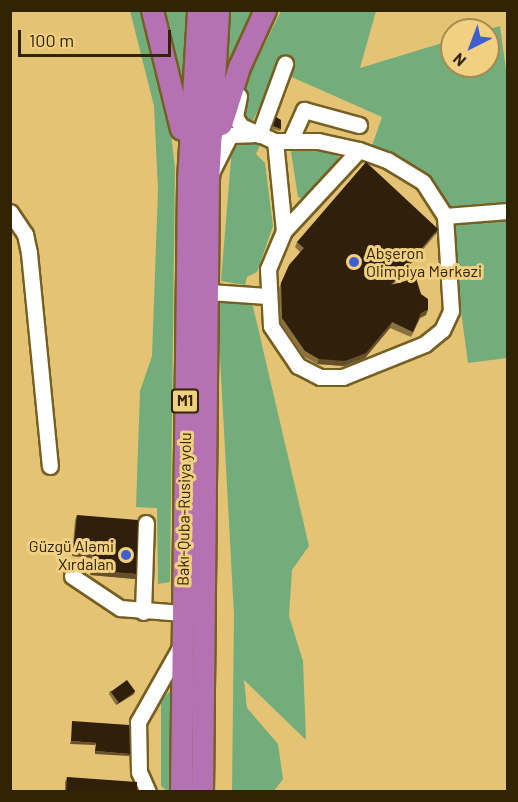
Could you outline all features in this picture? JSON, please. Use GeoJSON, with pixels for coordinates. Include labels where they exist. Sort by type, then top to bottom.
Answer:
{"type":"FeatureCollection","features":[{"type":"Feature","properties":{"kind":"highway"},"geometry":{"type":"LineString","coordinates":[[152,10],[198,180]]}},
{"type":"Feature","properties":{"kind":"highway","name":"Bakı-Quba-Rusiya yolu"},"geometry":{"type":"LineString","coordinates":[[181,792],[182,613],[198,180],[198,10]]}},
{"type":"Feature","properties":{"kind":"highway","name":"Bakı-Quba-Rusiya yolu"},"geometry":{"type":"LineString","coordinates":[[202,792],[209,292],[198,180],[218,10]]}},
{"type":"Feature","properties":{"kind":"highway"},"geometry":{"type":"LineString","coordinates":[[198,180],[227,100],[265,10]]}},
{"type":"Feature","properties":{"kind":"lane"},"geometry":{"type":"LineString","coordinates":[[276,10],[250,65],[235,111],[238,123],[274,141],[291,139],[359,150],[412,174],[431,192],[445,216],[451,311],[442,330],[425,344],[343,376],[320,376],[298,366],[282,345],[272,326],[267,296],[271,256],[284,231],[359,150]]}},
{"type":"Feature","properties":{"kind":"lane"},"geometry":{"type":"LineString","coordinates":[[259,135],[285,63]]}},
{"type":"Feature","properties":{"kind":"lane"},"geometry":{"type":"LineString","coordinates":[[291,139],[304,110],[359,125]]}},
{"type":"Feature","properties":{"kind":"lane"},"geometry":{"type":"LineString","coordinates":[[198,180],[230,135],[259,135]]}},
{"type":"Feature","properties":{"kind":"lane"},"geometry":{"type":"LineString","coordinates":[[274,141],[284,231]]}},
{"type":"Feature","properties":{"kind":"lane"},"geometry":{"type":"LineString","coordinates":[[445,216],[507,211]]}},
{"type":"Feature","properties":{"kind":"lane"},"geometry":{"type":"LineString","coordinates":[[10,212],[25,234],[29,253],[50,466]]}},
{"type":"Feature","properties":{"kind":"lane"},"geometry":{"type":"LineString","coordinates":[[209,292],[267,296]]}},
{"type":"Feature","properties":{"kind":"lane"},"geometry":{"type":"LineString","coordinates":[[143,612],[146,523]]}},
{"type":"Feature","properties":{"kind":"lane"},"geometry":{"type":"LineString","coordinates":[[72,576],[120,608],[143,612],[182,613]]}},
{"type":"Feature","properties":{"kind":"lane"},"geometry":{"type":"LineString","coordinates":[[148,792],[139,772],[138,722],[182,644]]}},
{"type":"Feature","properties":{"kind":"green space"},"geometry":{"type":"Polygon","coordinates":[[[130,11],[142,11],[168,107],[175,168],[170,582],[158,584],[157,508],[136,507],[140,391],[152,356],[158,190],[154,106],[130,11]]]}},
{"type":"Feature","properties":{"kind":"green space"},"geometry":{"type":"Polygon","coordinates":[[[162,11],[189,11],[181,96],[162,11]]]}},
{"type":"Feature","properties":{"kind":"green space"},"geometry":{"type":"Polygon","coordinates":[[[230,11],[260,11],[222,90],[230,11]]]}},
{"type":"Feature","properties":{"kind":"green space"},"geometry":{"type":"Polygon","coordinates":[[[281,11],[376,11],[360,68],[440,44],[440,78],[500,78],[500,26],[507,77],[507,205],[449,210],[437,189],[414,169],[372,146],[382,117],[278,71],[252,122],[238,115],[252,70],[281,11]]]}},
{"type":"Feature","properties":{"kind":"green space"},"geometry":{"type":"Polygon","coordinates":[[[263,139],[256,154],[265,163],[273,226],[257,272],[247,277],[245,285],[221,281],[232,147],[241,140],[263,139]]]}},
{"type":"Feature","properties":{"kind":"green space"},"geometry":{"type":"Polygon","coordinates":[[[295,147],[335,152],[340,160],[306,201],[298,197],[291,152],[295,147]]]}},
{"type":"Feature","properties":{"kind":"green space"},"geometry":{"type":"Polygon","coordinates":[[[507,216],[507,358],[468,363],[449,222],[507,216]]]}},
{"type":"Feature","properties":{"kind":"green space"},"geometry":{"type":"Polygon","coordinates":[[[251,298],[309,546],[292,570],[289,616],[303,661],[306,740],[244,680],[247,708],[278,744],[283,779],[274,791],[232,791],[234,615],[217,302],[251,298]]]}},
{"type":"Feature","properties":{"kind":"green space"},"geometry":{"type":"Polygon","coordinates":[[[172,689],[169,791],[167,791],[161,786],[161,700],[172,689]]]}},
{"type":"Feature","properties":{"kind":"building"},"geometry":{"type":"Polygon","coordinates":[[[276,117],[281,120],[281,129],[273,126],[276,117]]]}},
{"type":"Feature","properties":{"kind":"building","name":"Abşeron Olimpiya Mərkəzi"},"geometry":{"type":"Polygon","coordinates":[[[366,162],[438,229],[391,285],[416,278],[421,294],[428,299],[428,310],[421,313],[413,332],[392,322],[366,353],[345,361],[319,359],[305,351],[282,318],[281,283],[289,265],[304,248],[297,242],[366,162]]]}},
{"type":"Feature","properties":{"kind":"building"},"geometry":{"type":"Polygon","coordinates":[[[10,322],[11,322],[10,414],[10,322]]]}},
{"type":"Feature","properties":{"kind":"building"},"geometry":{"type":"Polygon","coordinates":[[[77,515],[138,520],[136,574],[91,570],[93,553],[73,551],[77,515]]]}},
{"type":"Feature","properties":{"kind":"building"},"geometry":{"type":"Polygon","coordinates":[[[127,680],[135,691],[119,703],[111,692],[127,680]]]}},
{"type":"Feature","properties":{"kind":"building"},"geometry":{"type":"Polygon","coordinates":[[[72,721],[129,725],[130,754],[95,751],[96,743],[71,741],[72,721]]]}},
{"type":"Feature","properties":{"kind":"building"},"geometry":{"type":"Polygon","coordinates":[[[67,777],[137,782],[137,792],[66,792],[67,777]]]}},
{"type":"Feature","properties":{"kind":"place","name":"Abşeron Olimpiya Mərkəzi"},"geometry":{"type":"Point","coordinates":[354,262]}},
{"type":"Feature","properties":{"kind":"place","name":"Güzgü Aləmi Xırdalan"},"geometry":{"type":"Point","coordinates":[126,555]}}]}
